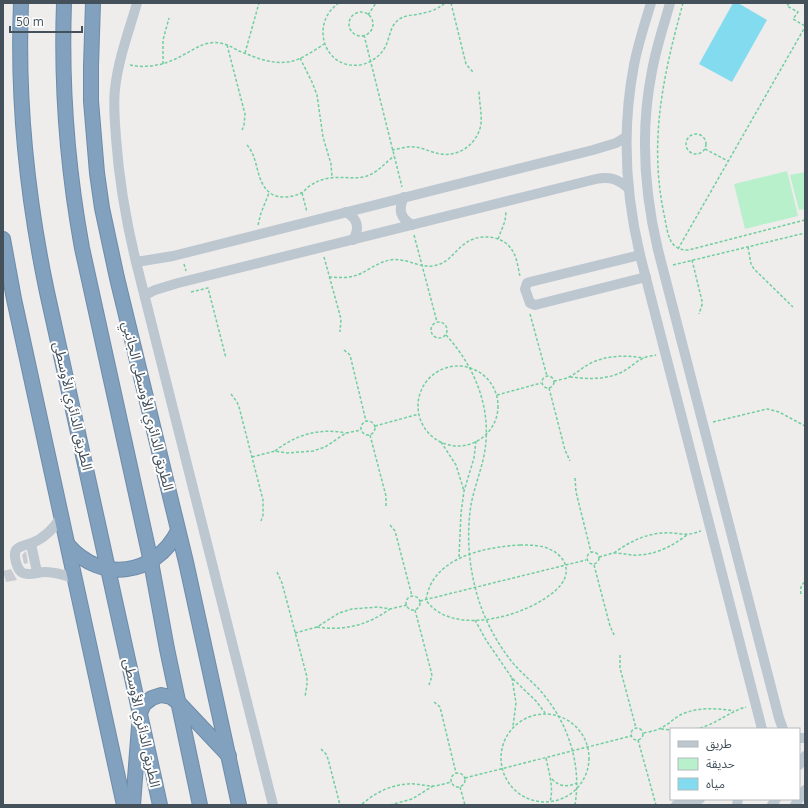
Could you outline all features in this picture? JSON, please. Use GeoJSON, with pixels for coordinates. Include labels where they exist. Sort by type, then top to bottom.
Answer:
{"type":"FeatureCollection","features":[{"type":"Feature","properties":{"kind":"highway","name":"الطريق الدائري الأوسطى"},"geometry":{"type":"LineString","coordinates":[[21,3],[21,105],[33,218],[160,805]]}},
{"type":"Feature","properties":{"kind":"highway"},"geometry":{"type":"LineString","coordinates":[[64,3],[64,103],[69,168],[82,248],[151,562],[200,805]]}},
{"type":"Feature","properties":{"kind":"highway","name":"الطريق الدائري الأوسطى الجانبي"},"geometry":{"type":"LineString","coordinates":[[93,3],[91,101],[97,173],[102,208],[116,278],[178,531],[239,805]]}},
{"type":"Feature","properties":{"kind":"highway"},"geometry":{"type":"LineString","coordinates":[[3,239],[14,299],[124,805]]}},
{"type":"Feature","properties":{"kind":"highway"},"geometry":{"type":"LineString","coordinates":[[68,545],[76,554],[97,566],[109,569],[130,569],[151,562],[167,549],[178,531]]}},
{"type":"Feature","properties":{"kind":"highway"},"geometry":{"type":"LineString","coordinates":[[133,805],[140,713],[144,704],[152,698],[161,696],[171,697],[179,703],[229,757]]}},
{"type":"Feature","properties":{"kind":"street"},"geometry":{"type":"LineString","coordinates":[[137,3],[120,62],[114,91],[117,157],[124,209],[136,262],[273,805]]}},
{"type":"Feature","properties":{"kind":"street"},"geometry":{"type":"LineString","coordinates":[[651,3],[634,66],[628,106],[626,137],[628,188],[631,211],[640,255],[762,728]]}},
{"type":"Feature","properties":{"kind":"street"},"geometry":{"type":"LineString","coordinates":[[670,3],[652,71],[648,94],[645,137],[646,174],[650,208],[663,268],[778,718],[783,728]]}},
{"type":"Feature","properties":{"kind":"street"},"geometry":{"type":"LineString","coordinates":[[136,262],[173,256],[593,150],[616,143],[626,137]]}},
{"type":"Feature","properties":{"kind":"street"},"geometry":{"type":"LineString","coordinates":[[145,295],[178,282],[605,177],[613,178],[628,188]]}},
{"type":"Feature","properties":{"kind":"street"},"geometry":{"type":"LineString","coordinates":[[404,197],[400,210],[406,222],[412,225]]}},
{"type":"Feature","properties":{"kind":"street"},"geometry":{"type":"LineString","coordinates":[[346,212],[352,215],[356,221],[357,228],[353,240]]}},
{"type":"Feature","properties":{"kind":"street"},"geometry":{"type":"LineString","coordinates":[[640,255],[530,282],[525,286],[530,304],[535,305],[646,277]]}},
{"type":"Feature","properties":{"kind":"street"},"geometry":{"type":"LineString","coordinates":[[61,517],[48,533],[31,544],[19,547],[16,550],[15,555],[18,568],[25,574],[52,572],[75,579]]}},
{"type":"Feature","properties":{"kind":"street"},"geometry":{"type":"LineString","coordinates":[[31,544],[37,572]]}},
{"type":"Feature","properties":{"kind":"street"},"geometry":{"type":"LineString","coordinates":[[676,805],[696,800]]}},
{"type":"Feature","properties":{"kind":"path"},"geometry":{"type":"LineString","coordinates":[[245,53],[259,3]]}},
{"type":"Feature","properties":{"kind":"path"},"geometry":{"type":"LineString","coordinates":[[339,3],[326,15],[322,25],[322,36],[324,44],[331,54],[340,61],[350,65],[360,65],[370,62],[380,55],[386,45],[392,26],[398,20],[405,16],[432,10],[445,3]]}},
{"type":"Feature","properties":{"kind":"path"},"geometry":{"type":"LineString","coordinates":[[368,15],[376,3]]}},
{"type":"Feature","properties":{"kind":"path"},"geometry":{"type":"LineString","coordinates":[[450,3],[466,64],[473,72]]}},
{"type":"Feature","properties":{"kind":"path"},"geometry":{"type":"LineString","coordinates":[[683,3],[666,68],[658,125],[659,176],[663,211],[670,240],[678,249],[689,250],[805,220]]}},
{"type":"Feature","properties":{"kind":"path"},"geometry":{"type":"LineString","coordinates":[[678,249],[805,27],[793,20],[798,12],[787,6],[789,3]]}},
{"type":"Feature","properties":{"kind":"path"},"geometry":{"type":"LineString","coordinates":[[360,12],[371,18],[371,31],[364,36],[359,36],[352,32],[349,28],[350,20],[355,13],[360,12]]}},
{"type":"Feature","properties":{"kind":"path"},"geometry":{"type":"LineString","coordinates":[[163,64],[163,40],[169,18]]}},
{"type":"Feature","properties":{"kind":"path"},"geometry":{"type":"LineString","coordinates":[[364,36],[404,197]]}},
{"type":"Feature","properties":{"kind":"path"},"geometry":{"type":"LineString","coordinates":[[120,62],[134,66],[163,64],[175,60],[203,45],[218,43],[227,45],[255,58],[278,62],[300,58],[324,44]]}},
{"type":"Feature","properties":{"kind":"path"},"geometry":{"type":"LineString","coordinates":[[227,45],[245,114],[242,130]]}},
{"type":"Feature","properties":{"kind":"path"},"geometry":{"type":"LineString","coordinates":[[300,58],[310,76],[317,95],[323,137],[331,164],[332,177]]}},
{"type":"Feature","properties":{"kind":"path"},"geometry":{"type":"LineString","coordinates":[[392,150],[412,147],[450,155],[460,152],[468,147],[475,140],[481,122],[479,90]]}},
{"type":"Feature","properties":{"kind":"path"},"geometry":{"type":"LineString","coordinates":[[692,135],[700,135],[706,140],[705,148],[702,152],[694,154],[688,149],[686,141],[692,135]]}},
{"type":"Feature","properties":{"kind":"path"},"geometry":{"type":"LineString","coordinates":[[247,145],[252,152],[262,182],[269,193],[285,197],[302,193],[316,182],[332,177],[365,177],[373,173],[394,156]]}},
{"type":"Feature","properties":{"kind":"path"},"geometry":{"type":"LineString","coordinates":[[705,148],[728,162]]}},
{"type":"Feature","properties":{"kind":"path"},"geometry":{"type":"LineString","coordinates":[[257,234],[261,213],[269,193]]}},
{"type":"Feature","properties":{"kind":"path"},"geometry":{"type":"LineString","coordinates":[[302,193],[308,222]]}},
{"type":"Feature","properties":{"kind":"path"},"geometry":{"type":"LineString","coordinates":[[498,239],[505,221],[505,202]]}},
{"type":"Feature","properties":{"kind":"path"},"geometry":{"type":"LineString","coordinates":[[412,225],[437,322]]}},
{"type":"Feature","properties":{"kind":"path"},"geometry":{"type":"LineString","coordinates":[[663,268],[805,232]]}},
{"type":"Feature","properties":{"kind":"path"},"geometry":{"type":"LineString","coordinates":[[329,278],[351,277],[361,274],[380,263],[391,260],[402,260],[413,262],[423,267],[432,267],[450,259],[464,244],[475,238],[486,236],[506,243],[512,250],[521,280],[525,286]]}},
{"type":"Feature","properties":{"kind":"path"},"geometry":{"type":"LineString","coordinates":[[322,247],[341,320],[340,332]]}},
{"type":"Feature","properties":{"kind":"path"},"geometry":{"type":"LineString","coordinates":[[748,247],[751,264],[754,269],[793,307]]}},
{"type":"Feature","properties":{"kind":"path"},"geometry":{"type":"LineString","coordinates":[[692,260],[702,301],[699,314]]}},
{"type":"Feature","properties":{"kind":"path"},"geometry":{"type":"LineString","coordinates":[[184,264],[186,273]]}},
{"type":"Feature","properties":{"kind":"path"},"geometry":{"type":"LineString","coordinates":[[191,292],[208,288],[226,358]]}},
{"type":"Feature","properties":{"kind":"path"},"geometry":{"type":"LineString","coordinates":[[530,304],[532,323],[546,376]]}},
{"type":"Feature","properties":{"kind":"path"},"geometry":{"type":"LineString","coordinates":[[437,322],[441,322],[447,327],[446,335],[442,338],[434,337],[431,333],[431,328],[437,322]]}},
{"type":"Feature","properties":{"kind":"path"},"geometry":{"type":"LineString","coordinates":[[446,335],[455,345],[470,368],[483,400],[486,416],[487,434],[483,459],[470,513],[468,534],[469,554],[475,588],[486,620],[496,640],[524,676],[537,687],[558,715],[567,733],[573,751],[576,770],[577,789],[575,805]]}},
{"type":"Feature","properties":{"kind":"path"},"geometry":{"type":"LineString","coordinates":[[344,350],[350,355],[366,421]]}},
{"type":"Feature","properties":{"kind":"path"},"geometry":{"type":"LineString","coordinates":[[570,377],[596,379],[609,376],[627,369],[644,358],[665,352]]}},
{"type":"Feature","properties":{"kind":"path"},"geometry":{"type":"LineString","coordinates":[[554,381],[570,377],[592,363],[604,358],[624,356],[644,358]]}},
{"type":"Feature","properties":{"kind":"path"},"geometry":{"type":"LineString","coordinates":[[459,366],[480,372],[493,386],[497,395],[497,416],[493,425],[487,434],[468,444],[459,446],[441,442],[431,435],[423,426],[419,414],[418,402],[421,391],[427,380],[436,372],[447,367],[459,366]]}},
{"type":"Feature","properties":{"kind":"path"},"geometry":{"type":"LineString","coordinates":[[546,376],[551,377],[554,381]]}},
{"type":"Feature","properties":{"kind":"path"},"geometry":{"type":"LineString","coordinates":[[497,395],[541,383],[546,376]]}},
{"type":"Feature","properties":{"kind":"path"},"geometry":{"type":"LineString","coordinates":[[541,383],[544,388],[549,388],[553,386],[554,381]]}},
{"type":"Feature","properties":{"kind":"path"},"geometry":{"type":"LineString","coordinates":[[549,388],[565,450],[570,461]]}},
{"type":"Feature","properties":{"kind":"path"},"geometry":{"type":"LineString","coordinates":[[231,394],[239,406],[263,500],[264,514],[261,521]]}},
{"type":"Feature","properties":{"kind":"path"},"geometry":{"type":"LineString","coordinates":[[703,424],[766,409],[779,412],[805,426]]}},
{"type":"Feature","properties":{"kind":"path"},"geometry":{"type":"LineString","coordinates":[[375,426],[419,414]]}},
{"type":"Feature","properties":{"kind":"path"},"geometry":{"type":"LineString","coordinates":[[366,421],[373,423],[375,426]]}},
{"type":"Feature","properties":{"kind":"path"},"geometry":{"type":"LineString","coordinates":[[361,430],[362,424],[366,421]]}},
{"type":"Feature","properties":{"kind":"path"},"geometry":{"type":"LineString","coordinates":[[370,435],[375,430],[375,426]]}},
{"type":"Feature","properties":{"kind":"path"},"geometry":{"type":"LineString","coordinates":[[252,457],[275,451],[296,438],[308,433],[333,431],[346,433],[361,430]]}},
{"type":"Feature","properties":{"kind":"path"},"geometry":{"type":"LineString","coordinates":[[361,430],[366,435],[370,435]]}},
{"type":"Feature","properties":{"kind":"path"},"geometry":{"type":"LineString","coordinates":[[275,451],[288,453],[313,451],[325,447],[346,433]]}},
{"type":"Feature","properties":{"kind":"path"},"geometry":{"type":"LineString","coordinates":[[370,435],[386,496],[386,508]]}},
{"type":"Feature","properties":{"kind":"path"},"geometry":{"type":"LineString","coordinates":[[459,558],[459,535],[464,491],[474,458],[476,441]]}},
{"type":"Feature","properties":{"kind":"path"},"geometry":{"type":"LineString","coordinates":[[441,442],[456,465],[464,491]]}},
{"type":"Feature","properties":{"kind":"path"},"geometry":{"type":"LineString","coordinates":[[574,478],[576,492],[592,552],[596,553],[599,557]]}},
{"type":"Feature","properties":{"kind":"path"},"geometry":{"type":"LineString","coordinates":[[390,526],[395,530],[412,596]]}},
{"type":"Feature","properties":{"kind":"path"},"geometry":{"type":"LineString","coordinates":[[614,553],[624,545],[649,535],[675,532],[688,534],[711,528]]}},
{"type":"Feature","properties":{"kind":"path"},"geometry":{"type":"LineString","coordinates":[[599,557],[614,553],[640,555],[653,553],[666,549],[688,534]]}},
{"type":"Feature","properties":{"kind":"path"},"geometry":{"type":"LineString","coordinates":[[537,545],[555,552],[562,557],[567,565],[566,574],[557,590],[520,612],[486,620],[453,618],[435,611],[426,600],[429,587],[437,575],[444,568],[459,558],[469,554],[503,546],[537,545]]}},
{"type":"Feature","properties":{"kind":"path"},"geometry":{"type":"LineString","coordinates":[[586,560],[588,554],[592,552]]}},
{"type":"Feature","properties":{"kind":"path"},"geometry":{"type":"LineString","coordinates":[[594,565],[598,562],[599,557]]}},
{"type":"Feature","properties":{"kind":"path"},"geometry":{"type":"LineString","coordinates":[[586,560],[589,564],[594,565]]}},
{"type":"Feature","properties":{"kind":"path"},"geometry":{"type":"LineString","coordinates":[[420,601],[586,560]]}},
{"type":"Feature","properties":{"kind":"path"},"geometry":{"type":"LineString","coordinates":[[594,565],[610,626],[615,637]]}},
{"type":"Feature","properties":{"kind":"path"},"geometry":{"type":"LineString","coordinates":[[277,572],[282,583],[306,677],[307,684],[305,697]]}},
{"type":"Feature","properties":{"kind":"path"},"geometry":{"type":"LineString","coordinates":[[801,594],[801,585],[805,582]]}},
{"type":"Feature","properties":{"kind":"path"},"geometry":{"type":"LineString","coordinates":[[412,596],[415,596],[420,601]]}},
{"type":"Feature","properties":{"kind":"path"},"geometry":{"type":"LineString","coordinates":[[407,605],[407,600],[412,596]]}},
{"type":"Feature","properties":{"kind":"path"},"geometry":{"type":"LineString","coordinates":[[415,610],[419,608],[420,601]]}},
{"type":"Feature","properties":{"kind":"path"},"geometry":{"type":"LineString","coordinates":[[317,627],[337,629],[356,626],[368,622],[390,609],[407,605]]}},
{"type":"Feature","properties":{"kind":"path"},"geometry":{"type":"LineString","coordinates":[[407,605],[412,610],[415,610]]}},
{"type":"Feature","properties":{"kind":"path"},"geometry":{"type":"LineString","coordinates":[[295,633],[317,627],[339,614],[352,609],[371,607],[390,609]]}},
{"type":"Feature","properties":{"kind":"path"},"geometry":{"type":"LineString","coordinates":[[415,610],[432,676],[429,684]]}},
{"type":"Feature","properties":{"kind":"path"},"geometry":{"type":"LineString","coordinates":[[475,620],[490,647],[512,678],[536,700],[545,713]]}},
{"type":"Feature","properties":{"kind":"path"},"geometry":{"type":"LineString","coordinates":[[620,655],[620,668],[636,728]]}},
{"type":"Feature","properties":{"kind":"path"},"geometry":{"type":"LineString","coordinates":[[512,678],[516,703],[513,727]]}},
{"type":"Feature","properties":{"kind":"path"},"geometry":{"type":"LineString","coordinates":[[434,702],[440,707],[456,773]]}},
{"type":"Feature","properties":{"kind":"path"},"geometry":{"type":"LineString","coordinates":[[698,728],[712,724],[734,710],[756,704]]}},
{"type":"Feature","properties":{"kind":"path"},"geometry":{"type":"LineString","coordinates":[[660,729],[682,714],[695,710],[721,708],[734,710]]}},
{"type":"Feature","properties":{"kind":"path"},"geometry":{"type":"LineString","coordinates":[[545,713],[558,715],[569,720],[578,727],[585,736],[589,747],[589,769],[582,783],[569,795],[560,800],[539,802],[520,794],[509,783],[502,769],[502,746],[506,736],[522,719],[545,713]]}},
{"type":"Feature","properties":{"kind":"path"},"geometry":{"type":"LineString","coordinates":[[636,728],[641,729],[644,733]]}},
{"type":"Feature","properties":{"kind":"path"},"geometry":{"type":"LineString","coordinates":[[631,736],[633,729],[636,728]]}},
{"type":"Feature","properties":{"kind":"path"},"geometry":{"type":"LineString","coordinates":[[644,733],[660,729],[670,730]]}},
{"type":"Feature","properties":{"kind":"path"},"geometry":{"type":"LineString","coordinates":[[638,740],[642,738],[644,733]]}},
{"type":"Feature","properties":{"kind":"path"},"geometry":{"type":"LineString","coordinates":[[465,778],[631,736]]}},
{"type":"Feature","properties":{"kind":"path"},"geometry":{"type":"LineString","coordinates":[[631,736],[634,740],[638,740]]}},
{"type":"Feature","properties":{"kind":"path"},"geometry":{"type":"LineString","coordinates":[[638,740],[656,805]]}},
{"type":"Feature","properties":{"kind":"path"},"geometry":{"type":"LineString","coordinates":[[321,749],[326,754],[328,759],[340,805]]}},
{"type":"Feature","properties":{"kind":"path"},"geometry":{"type":"LineString","coordinates":[[546,758],[552,794],[550,802]]}},
{"type":"Feature","properties":{"kind":"path"},"geometry":{"type":"LineString","coordinates":[[456,773],[463,775],[465,778]]}},
{"type":"Feature","properties":{"kind":"path"},"geometry":{"type":"LineString","coordinates":[[456,773],[452,776],[452,782],[456,787],[460,787]]}},
{"type":"Feature","properties":{"kind":"path"},"geometry":{"type":"LineString","coordinates":[[460,787],[465,782],[465,778]]}},
{"type":"Feature","properties":{"kind":"path"},"geometry":{"type":"LineString","coordinates":[[550,778],[555,783],[562,786],[570,786],[577,783]]}},
{"type":"Feature","properties":{"kind":"path"},"geometry":{"type":"LineString","coordinates":[[362,804],[383,790],[395,786],[414,784],[433,786],[452,782]]}},
{"type":"Feature","properties":{"kind":"path"},"geometry":{"type":"LineString","coordinates":[[390,805],[412,799],[433,786]]}},
{"type":"Feature","properties":{"kind":"path"},"geometry":{"type":"LineString","coordinates":[[460,787],[465,805]]}},
{"type":"Feature","properties":{"kind":"path"},"geometry":{"type":"LineString","coordinates":[[358,805],[368,805]]}},
{"type":"Feature","properties":{"kind":"green space"},"geometry":{"type":"Polygon","coordinates":[[[787,171],[798,216],[745,229],[734,184],[787,171]]]}},
{"type":"Feature","properties":{"kind":"green space"},"geometry":{"type":"Polygon","coordinates":[[[805,172],[805,209],[799,210],[790,175],[805,172]]]}},
{"type":"Feature","properties":{"kind":"water"},"geometry":{"type":"Polygon","coordinates":[[[733,3],[738,3],[767,20],[732,82],[699,64],[733,3]]]}},
{"type":"Feature","properties":{"kind":"building"},"geometry":{"type":"Polygon","coordinates":[[[26,551],[28,563],[24,564],[22,555],[26,551]]]}},
{"type":"Feature","properties":{"kind":"building"},"geometry":{"type":"Polygon","coordinates":[[[11,569],[17,580],[6,582],[3,571],[11,569]]]}}]}
